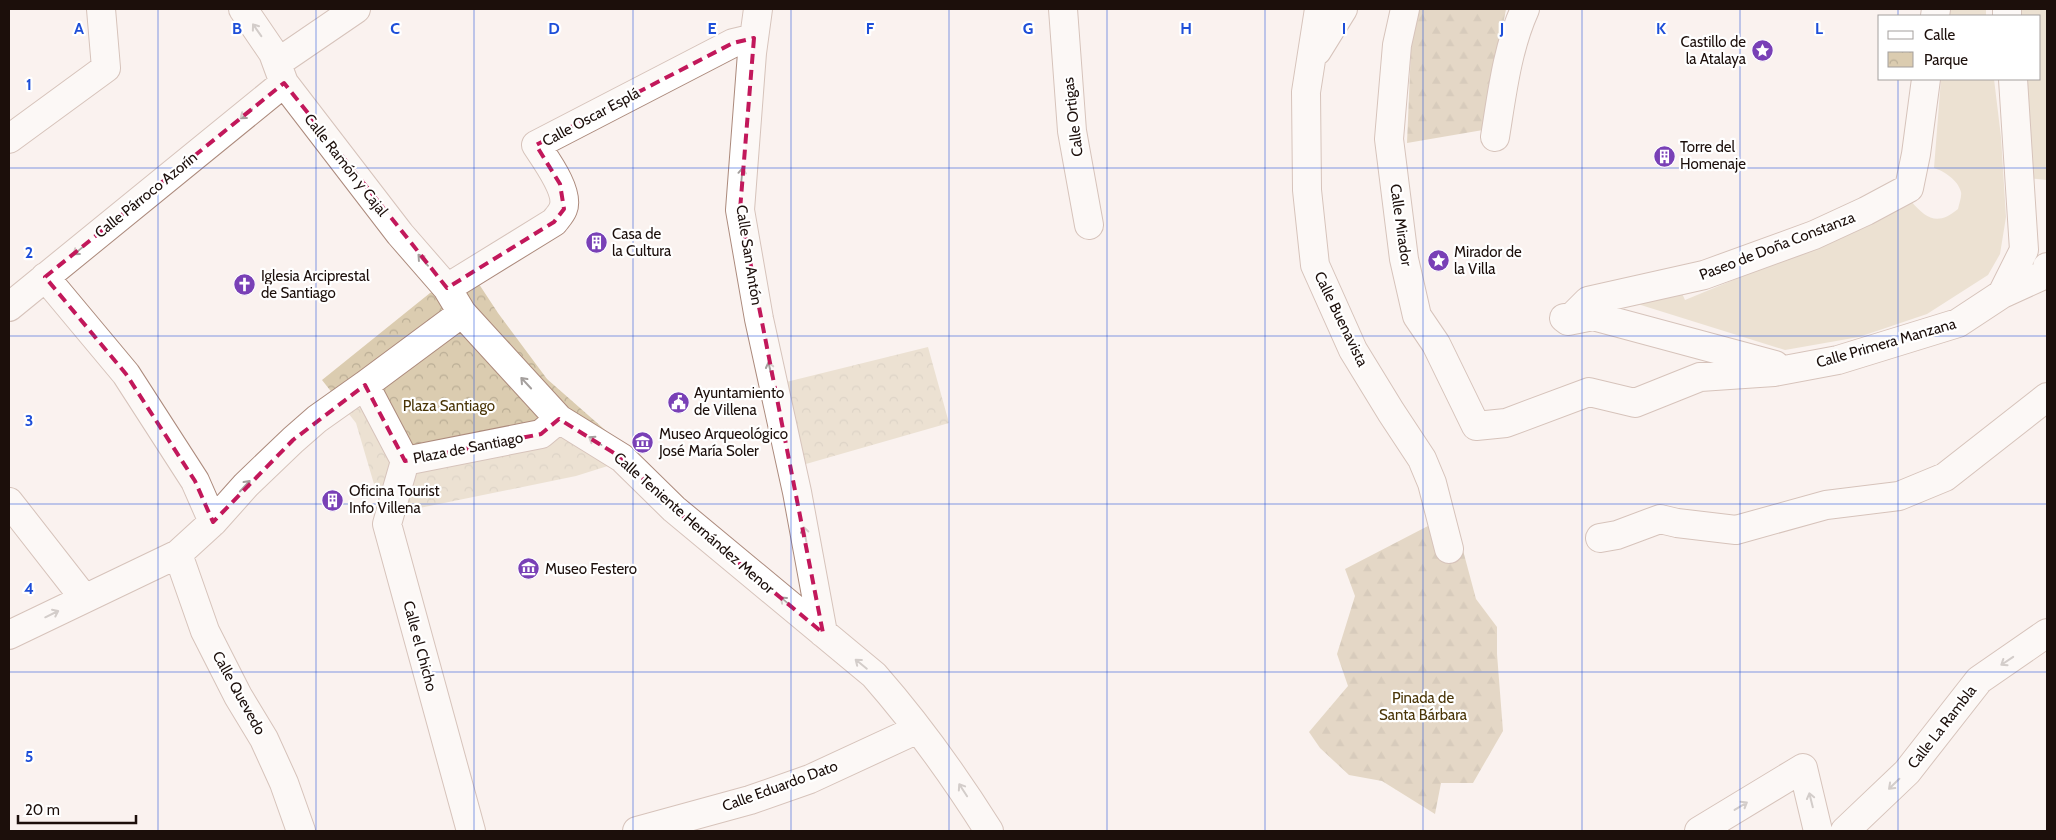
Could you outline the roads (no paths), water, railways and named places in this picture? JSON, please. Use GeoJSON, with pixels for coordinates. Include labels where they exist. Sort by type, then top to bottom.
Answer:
{"type":"FeatureCollection","features":[{"type":"Feature","properties":{"kind":"street"},"geometry":{"type":"LineString","coordinates":[[9,139],[106,68],[101,9]]}},
{"type":"Feature","properties":{"kind":"street","name":"Calle Ramón y Cajal"},"geometry":{"type":"LineString","coordinates":[[242,9],[273,53],[280,73],[400,234],[447,288],[462,313]]}},
{"type":"Feature","properties":{"kind":"street","name":"Calle Párroco Azorín"},"geometry":{"type":"LineString","coordinates":[[13,294],[45,277],[356,9]]}},
{"type":"Feature","properties":{"kind":"street","name":"Calle San Antón"},"geometry":{"type":"LineString","coordinates":[[758,9],[740,210],[759,319],[792,468],[823,633]]}},
{"type":"Feature","properties":{"kind":"street","name":"Calle Ortigas"},"geometry":{"type":"LineString","coordinates":[[1063,9],[1072,131],[1089,225]]}},
{"type":"Feature","properties":{"kind":"street","name":"Calle Buenavista"},"geometry":{"type":"LineString","coordinates":[[1319,9],[1306,92],[1307,190],[1315,265],[1353,350],[1422,459],[1432,483],[1450,549]]}},
{"type":"Feature","properties":{"kind":"street"},"geometry":{"type":"LineString","coordinates":[[1310,63],[1343,9]]}},
{"type":"Feature","properties":{"kind":"street","name":"Calle Mirador"},"geometry":{"type":"LineString","coordinates":[[1405,9],[1397,45],[1389,139],[1404,259],[1417,316],[1436,344],[1476,426]]}},
{"type":"Feature","properties":{"kind":"street"},"geometry":{"type":"LineString","coordinates":[[1495,138],[1504,77],[1516,30],[1525,9]]}},
{"type":"Feature","properties":{"kind":"street","name":"Calle Oscar Esplá"},"geometry":{"type":"LineString","coordinates":[[447,288],[554,222],[564,209],[564,198],[560,184],[536,145],[726,46],[754,38]]}},
{"type":"Feature","properties":{"kind":"street","name":"Paseo de Doña Constanza"},"geometry":{"type":"LineString","coordinates":[[1791,368],[1593,316],[1561,316],[1588,301],[1704,275],[1814,235],[1866,211],[1909,188],[1916,154],[1926,80]]}},
{"type":"Feature","properties":{"kind":"street"},"geometry":{"type":"LineString","coordinates":[[2002,294],[2024,250],[2013,80]]}},
{"type":"Feature","properties":{"kind":"street","name":"Calle Primera Manzana"},"geometry":{"type":"LineString","coordinates":[[1476,426],[1506,423],[1589,392],[1635,403],[1700,377],[1774,372],[1838,360],[1958,323],[2002,294],[2046,274],[2047,267]]}},
{"type":"Feature","properties":{"kind":"street"},"geometry":{"type":"LineString","coordinates":[[45,277],[126,374],[194,481],[213,522]]}},
{"type":"Feature","properties":{"kind":"street"},"geometry":{"type":"LineString","coordinates":[[9,635],[178,554],[213,522],[246,485],[317,419],[462,313],[560,419]]}},
{"type":"Feature","properties":{"kind":"street","name":"Plaza de Santiago"},"geometry":{"type":"LineString","coordinates":[[365,385],[405,461],[540,434],[560,419]]}},
{"type":"Feature","properties":{"kind":"street"},"geometry":{"type":"LineString","coordinates":[[1600,538],[1617,536],[1660,519],[1677,523],[1736,530],[1826,505],[1899,496],[1945,477],[2047,397]]}},
{"type":"Feature","properties":{"kind":"street","name":"Calle Teniente Hernández Menor"},"geometry":{"type":"LineString","coordinates":[[560,419],[622,458],[674,509],[874,675],[918,729],[961,787],[989,831]]}},
{"type":"Feature","properties":{"kind":"street","name":"Calle el Chicho"},"geometry":{"type":"LineString","coordinates":[[405,461],[387,524],[471,831]]}},
{"type":"Feature","properties":{"kind":"street"},"geometry":{"type":"LineString","coordinates":[[9,502],[84,598]]}},
{"type":"Feature","properties":{"kind":"street","name":"Calle Quevedo"},"geometry":{"type":"LineString","coordinates":[[178,554],[205,631],[238,696],[264,739],[284,783],[301,831]]}},
{"type":"Feature","properties":{"kind":"street","name":"Calle La Rambla"},"geometry":{"type":"LineString","coordinates":[[1845,831],[1906,772],[1979,680],[2044,644]]}},
{"type":"Feature","properties":{"kind":"street","name":"Calle Eduardo Dato"},"geometry":{"type":"LineString","coordinates":[[637,831],[750,800],[810,779],[918,729]]}},
{"type":"Feature","properties":{"kind":"street"},"geometry":{"type":"LineString","coordinates":[[1699,831],[1803,768],[1818,831]]}},
{"type":"Feature","properties":{"kind":"place","name":"Castillo de la Atalaya"},"geometry":{"type":"Point","coordinates":[1762,51]}},
{"type":"Feature","properties":{"kind":"place","name":"Torre del Homenaje"},"geometry":{"type":"Point","coordinates":[1664,156]}},
{"type":"Feature","properties":{"kind":"place","name":"Casa de la Cultura"},"geometry":{"type":"Point","coordinates":[596,243]}},
{"type":"Feature","properties":{"kind":"place","name":"Mirador de la Villa"},"geometry":{"type":"Point","coordinates":[1438,261]}},
{"type":"Feature","properties":{"kind":"place","name":"Iglesia Arciprestal de Santiago"},"geometry":{"type":"Point","coordinates":[245,285]}},
{"type":"Feature","properties":{"kind":"place","name":"Ayuntamiento de Villena"},"geometry":{"type":"Point","coordinates":[678,402]}},
{"type":"Feature","properties":{"kind":"place","name":"Museo Arqueológico José María Soler"},"geometry":{"type":"Point","coordinates":[643,443]}},
{"type":"Feature","properties":{"kind":"place","name":"Oficina Tourist Info Villena"},"geometry":{"type":"Point","coordinates":[333,500]}},
{"type":"Feature","properties":{"kind":"place","name":"Museo Festero"},"geometry":{"type":"Point","coordinates":[529,569]}},
{"type":"Feature","properties":{"kind":"park label","name":"Plaza Santiago"},"geometry":{"type":"Point","coordinates":[449,406]}},
{"type":"Feature","properties":{"kind":"park label","name":"Pinada de Santa Bárbara"},"geometry":{"type":"Point","coordinates":[1423,706]}}]}
